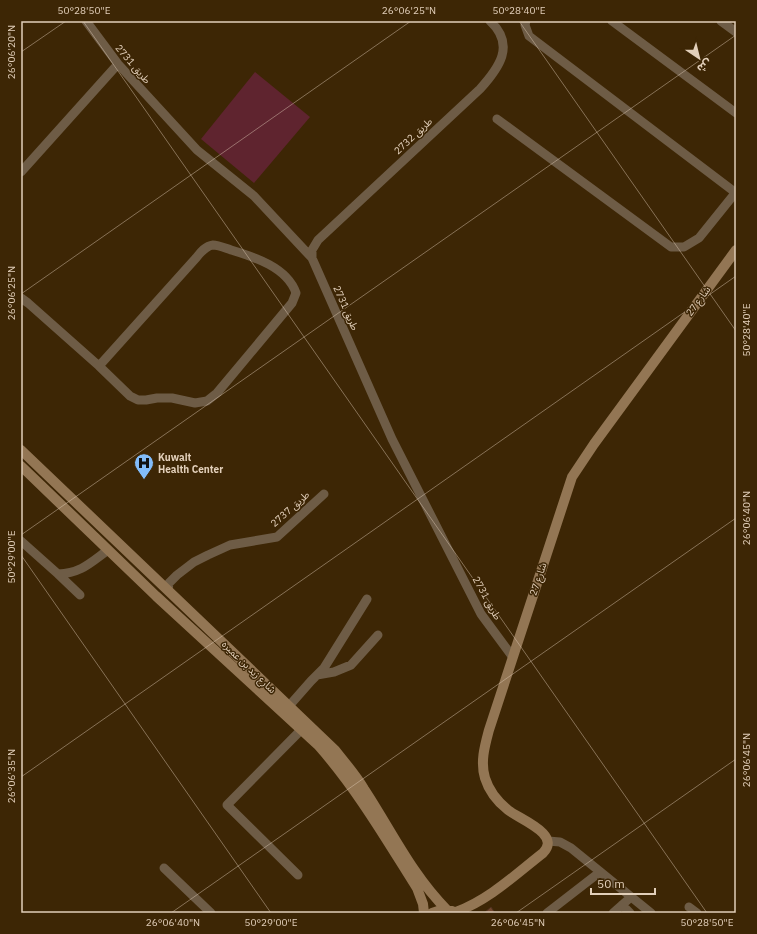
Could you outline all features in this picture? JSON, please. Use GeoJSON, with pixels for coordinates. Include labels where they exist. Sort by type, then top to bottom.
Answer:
{"type":"FeatureCollection","features":[{"type":"Feature","properties":{"kind":"street","name":"طريق 2731"},"geometry":{"type":"LineString","coordinates":[[86,21],[118,64],[197,150],[254,196],[312,258],[392,439],[481,614],[512,656]]}},
{"type":"Feature","properties":{"kind":"street","name":"طريق 2732"},"geometry":{"type":"LineString","coordinates":[[312,258],[312,250],[318,240],[480,89],[495,72],[502,60],[504,51],[500,33],[490,21]]}},
{"type":"Feature","properties":{"kind":"street"},"geometry":{"type":"LineString","coordinates":[[497,119],[671,247],[684,247],[699,238],[736,192],[529,36],[525,25],[526,21]]}},
{"type":"Feature","properties":{"kind":"street"},"geometry":{"type":"LineString","coordinates":[[612,21],[736,113]]}},
{"type":"Feature","properties":{"kind":"street"},"geometry":{"type":"LineString","coordinates":[[720,21],[736,32]]}},
{"type":"Feature","properties":{"kind":"street"},"geometry":{"type":"LineString","coordinates":[[21,172],[118,64]]}},
{"type":"Feature","properties":{"kind":"street"},"geometry":{"type":"LineString","coordinates":[[21,298],[28,302],[130,396],[138,400],[172,398],[195,403],[207,401],[217,394],[292,303],[296,293],[295,289],[283,275],[271,266],[253,257],[215,245],[208,246],[99,366]]}},
{"type":"Feature","properties":{"kind":"street","name":"شارع 27"},"geometry":{"type":"LineString","coordinates":[[548,841],[543,833],[526,820],[510,812],[497,800],[484,778],[482,761],[488,730],[572,477],[736,250]]}},
{"type":"Feature","properties":{"kind":"street","name":"شارع زيد بن عميره"},"geometry":{"type":"LineString","coordinates":[[21,450],[324,738],[364,789],[418,876],[432,894],[453,912]]}},
{"type":"Feature","properties":{"kind":"street","name":"شارع زيد بن عميره"},"geometry":{"type":"LineString","coordinates":[[21,466],[156,596],[302,729],[329,757],[358,796],[417,888],[422,900],[424,913]]}},
{"type":"Feature","properties":{"kind":"street","name":"طريق 2737"},"geometry":{"type":"LineString","coordinates":[[168,590],[169,583],[177,575],[194,562],[208,555],[230,545],[277,537],[324,494]]}},
{"type":"Feature","properties":{"kind":"street"},"geometry":{"type":"LineString","coordinates":[[61,504],[67,506],[84,521],[96,521]]}},
{"type":"Feature","properties":{"kind":"street"},"geometry":{"type":"LineString","coordinates":[[21,541],[80,595]]}},
{"type":"Feature","properties":{"kind":"street"},"geometry":{"type":"LineString","coordinates":[[58,574],[71,574],[82,569],[108,550]]}},
{"type":"Feature","properties":{"kind":"street"},"geometry":{"type":"LineString","coordinates":[[156,596],[156,590],[160,583]]}},
{"type":"Feature","properties":{"kind":"street"},"geometry":{"type":"LineString","coordinates":[[289,706],[324,668],[367,598]]}},
{"type":"Feature","properties":{"kind":"street"},"geometry":{"type":"LineString","coordinates":[[317,675],[334,672],[351,665],[378,635]]}},
{"type":"Feature","properties":{"kind":"street"},"geometry":{"type":"LineString","coordinates":[[298,875],[227,805],[302,729]]}},
{"type":"Feature","properties":{"kind":"street"},"geometry":{"type":"LineString","coordinates":[[432,913],[453,912],[471,906],[485,898],[543,853],[547,847],[548,841],[566,845],[651,913]]}},
{"type":"Feature","properties":{"kind":"street"},"geometry":{"type":"LineString","coordinates":[[164,868],[211,913]]}},
{"type":"Feature","properties":{"kind":"street"},"geometry":{"type":"LineString","coordinates":[[547,913],[600,872]]}},
{"type":"Feature","properties":{"kind":"street"},"geometry":{"type":"LineString","coordinates":[[613,913],[631,897]]}},
{"type":"Feature","properties":{"kind":"street"},"geometry":{"type":"LineString","coordinates":[[476,913],[485,898]]}},
{"type":"Feature","properties":{"kind":"street"},"geometry":{"type":"LineString","coordinates":[[622,905],[630,913]]}},
{"type":"Feature","properties":{"kind":"street"},"geometry":{"type":"LineString","coordinates":[[689,907],[697,913]]}},
{"type":"Feature","properties":{"kind":"shaded area"},"geometry":{"type":"Polygon","coordinates":[[[255,72],[310,117],[254,183],[201,139],[255,72]]]}},
{"type":"Feature","properties":{"kind":"building"},"geometry":{"type":"Polygon","coordinates":[[[491,907],[495,913],[484,913],[491,907]]]}},
{"type":"Feature","properties":{"kind":"place","name":"Kuwait Health Center"},"geometry":{"type":"Point","coordinates":[144,480]}}]}
